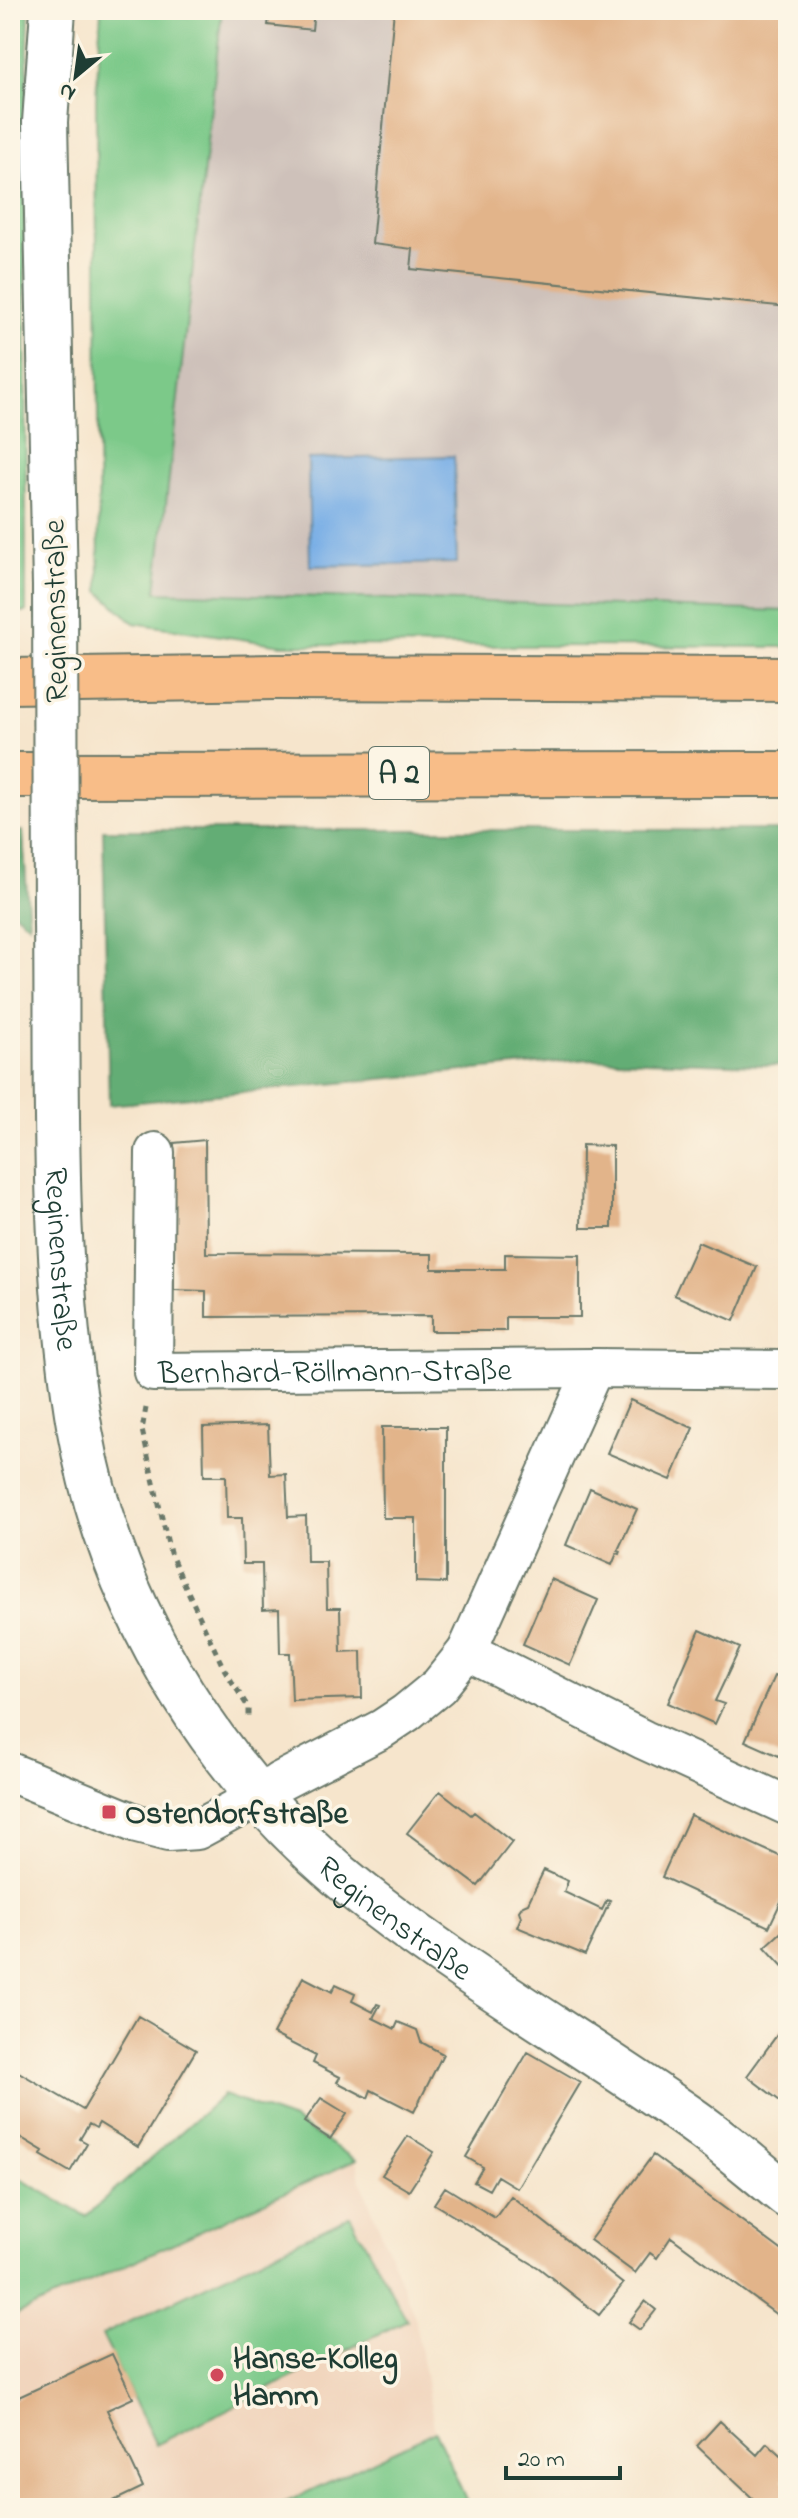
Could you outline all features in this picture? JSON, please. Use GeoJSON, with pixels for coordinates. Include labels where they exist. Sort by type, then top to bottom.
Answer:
{"type":"FeatureCollection","features":[{"type":"Feature","properties":{"kind":"highway"},"geometry":{"type":"LineString","coordinates":[[10,681],[274,677],[788,679]]}},
{"type":"Feature","properties":{"kind":"highway","name":"A 2"},"geometry":{"type":"LineString","coordinates":[[10,775],[788,774]]}},
{"type":"Feature","properties":{"kind":"street","name":"Reginenstraße"},"geometry":{"type":"LineString","coordinates":[[53,10],[45,122],[55,586],[58,1172],[63,1301],[81,1433],[101,1514],[153,1645],[194,1711],[258,1797],[370,1901],[692,2119],[788,2196]]}},
{"type":"Feature","properties":{"kind":"street","name":"Bernhard-Röllmann-Straße"},"geometry":{"type":"LineString","coordinates":[[155,1152],[153,1372],[594,1368],[788,1370]]}},
{"type":"Feature","properties":{"kind":"street"},"geometry":{"type":"LineString","coordinates":[[10,1772],[137,1824],[168,1832],[197,1830],[406,1713],[439,1686],[467,1651],[594,1368]]}},
{"type":"Feature","properties":{"kind":"street"},"geometry":{"type":"LineString","coordinates":[[467,1651],[644,1740],[788,1806]]}},
{"type":"Feature","properties":{"kind":"path"},"geometry":{"type":"LineString","coordinates":[[153,1372],[142,1430],[170,1553],[224,1669],[248,1707],[248,1718]]}},
{"type":"Feature","properties":{"kind":"shaded area"},"geometry":{"type":"Polygon","coordinates":[[[222,10],[788,10],[788,611],[155,592],[222,10]]]}},
{"type":"Feature","properties":{"kind":"shaded area","name":"Hanse-Kolleg Hamm"},"geometry":{"type":"Polygon","coordinates":[[[356,2160],[360,2179],[414,2315],[435,2431],[274,2508],[10,2508],[10,2318],[356,2160]]]}},
{"type":"Feature","properties":{"kind":"green space"},"geometry":{"type":"Polygon","coordinates":[[[10,10],[29,10],[25,143],[26,612],[10,612],[10,10]]]}},
{"type":"Feature","properties":{"kind":"green space"},"geometry":{"type":"Polygon","coordinates":[[[101,10],[222,10],[156,592],[788,611],[788,647],[282,645],[134,623],[99,591],[96,99],[101,10]]]}},
{"type":"Feature","properties":{"kind":"green space"},"geometry":{"type":"Polygon","coordinates":[[[103,830],[788,830],[788,1066],[589,1059],[109,1105],[103,830]]]}},
{"type":"Feature","properties":{"kind":"green space"},"geometry":{"type":"Polygon","coordinates":[[[23,831],[29,925],[10,909],[10,832],[23,831]]]}},
{"type":"Feature","properties":{"kind":"green space"},"geometry":{"type":"Polygon","coordinates":[[[223,2095],[293,2120],[356,2160],[10,2318],[10,2173],[86,2216],[223,2095]]]}},
{"type":"Feature","properties":{"kind":"green space"},"geometry":{"type":"Polygon","coordinates":[[[350,2216],[407,2320],[156,2445],[102,2335],[350,2216]]]}},
{"type":"Feature","properties":{"kind":"green space"},"geometry":{"type":"Polygon","coordinates":[[[435,2431],[470,2508],[274,2508],[435,2431]]]}},
{"type":"Feature","properties":{"kind":"water"},"geometry":{"type":"Polygon","coordinates":[[[454,456],[457,563],[310,566],[308,459],[454,456]]]}},
{"type":"Feature","properties":{"kind":"building"},"geometry":{"type":"Polygon","coordinates":[[[270,10],[314,10],[312,30],[268,25],[270,10]]]}},
{"type":"Feature","properties":{"kind":"building"},"geometry":{"type":"Polygon","coordinates":[[[394,10],[788,10],[788,307],[411,269],[413,249],[372,244],[394,10]]]}},
{"type":"Feature","properties":{"kind":"building"},"geometry":{"type":"Polygon","coordinates":[[[205,1140],[206,1253],[432,1254],[432,1269],[505,1269],[505,1254],[580,1255],[580,1317],[506,1317],[506,1331],[431,1331],[431,1316],[206,1317],[206,1291],[174,1290],[174,1143],[205,1140]]]}},
{"type":"Feature","properties":{"kind":"building"},"geometry":{"type":"Polygon","coordinates":[[[582,1145],[612,1146],[612,1228],[581,1228],[582,1145]]]}},
{"type":"Feature","properties":{"kind":"building"},"geometry":{"type":"Polygon","coordinates":[[[698,1242],[757,1267],[734,1321],[674,1295],[698,1242]]]}},
{"type":"Feature","properties":{"kind":"building"},"geometry":{"type":"Polygon","coordinates":[[[630,1400],[693,1428],[671,1480],[607,1453],[630,1400]]]}},
{"type":"Feature","properties":{"kind":"building"},"geometry":{"type":"Polygon","coordinates":[[[268,1425],[270,1475],[286,1474],[288,1517],[306,1516],[307,1562],[326,1562],[327,1608],[340,1608],[341,1652],[361,1651],[362,1698],[292,1700],[290,1653],[280,1653],[279,1609],[263,1610],[262,1564],[243,1564],[242,1518],[227,1518],[226,1476],[204,1476],[203,1427],[268,1425]]]}},
{"type":"Feature","properties":{"kind":"building"},"geometry":{"type":"Polygon","coordinates":[[[382,1427],[446,1427],[446,1583],[416,1582],[416,1518],[383,1518],[382,1427]]]}},
{"type":"Feature","properties":{"kind":"building"},"geometry":{"type":"Polygon","coordinates":[[[590,1488],[637,1509],[618,1550],[620,1554],[617,1553],[612,1565],[566,1545],[590,1488]]]}},
{"type":"Feature","properties":{"kind":"building"},"geometry":{"type":"Polygon","coordinates":[[[551,1579],[598,1600],[570,1665],[523,1644],[551,1579]]]}},
{"type":"Feature","properties":{"kind":"building"},"geometry":{"type":"Polygon","coordinates":[[[700,1630],[740,1648],[715,1701],[724,1704],[715,1724],[668,1703],[700,1630]]]}},
{"type":"Feature","properties":{"kind":"building"},"geometry":{"type":"Polygon","coordinates":[[[774,1676],[788,1682],[788,1760],[745,1741],[774,1676]]]}},
{"type":"Feature","properties":{"kind":"building"},"geometry":{"type":"Polygon","coordinates":[[[440,1791],[471,1815],[474,1812],[512,1842],[478,1886],[407,1833],[440,1791]]]}},
{"type":"Feature","properties":{"kind":"building"},"geometry":{"type":"Polygon","coordinates":[[[690,1815],[788,1860],[788,1887],[769,1927],[662,1877],[690,1815]]]}},
{"type":"Feature","properties":{"kind":"building"},"geometry":{"type":"Polygon","coordinates":[[[544,1870],[568,1881],[564,1892],[602,1910],[607,1900],[610,1901],[585,1955],[517,1927],[521,1917],[519,1911],[528,1903],[544,1870]]]}},
{"type":"Feature","properties":{"kind":"building"},"geometry":{"type":"Polygon","coordinates":[[[788,1926],[788,1972],[765,1947],[788,1926]]]}},
{"type":"Feature","properties":{"kind":"building"},"geometry":{"type":"Polygon","coordinates":[[[303,1977],[332,1992],[336,1984],[355,1993],[352,2001],[373,2012],[377,2004],[380,2005],[373,2018],[395,2029],[398,2022],[417,2030],[421,2042],[443,2054],[414,2112],[371,2090],[368,2098],[337,2082],[340,2077],[313,2063],[316,2056],[273,2034],[303,1977]]]}},
{"type":"Feature","properties":{"kind":"building"},"geometry":{"type":"Polygon","coordinates":[[[138,2016],[196,2050],[138,2147],[99,2123],[96,2128],[89,2124],[80,2139],[87,2143],[70,2172],[10,2131],[10,2067],[83,2110],[138,2016]]]}},
{"type":"Feature","properties":{"kind":"building"},"geometry":{"type":"Polygon","coordinates":[[[788,2020],[788,2107],[747,2076],[788,2020]]]}},
{"type":"Feature","properties":{"kind":"building"},"geometry":{"type":"Polygon","coordinates":[[[528,2052],[580,2082],[517,2188],[497,2176],[489,2190],[474,2182],[483,2167],[466,2157],[528,2052]]]}},
{"type":"Feature","properties":{"kind":"building"},"geometry":{"type":"Polygon","coordinates":[[[321,2098],[347,2114],[330,2139],[304,2122],[321,2098]]]}},
{"type":"Feature","properties":{"kind":"building"},"geometry":{"type":"Polygon","coordinates":[[[408,2136],[434,2152],[409,2191],[382,2175],[408,2136]]]}},
{"type":"Feature","properties":{"kind":"building"},"geometry":{"type":"Polygon","coordinates":[[[653,2155],[788,2255],[788,2323],[671,2237],[657,2258],[650,2253],[635,2273],[590,2240],[653,2155]]]}},
{"type":"Feature","properties":{"kind":"building"},"geometry":{"type":"Polygon","coordinates":[[[445,2187],[495,2218],[511,2196],[623,2284],[599,2315],[539,2268],[434,2204],[445,2187]]]}},
{"type":"Feature","properties":{"kind":"building"},"geometry":{"type":"Polygon","coordinates":[[[645,2301],[656,2310],[640,2330],[629,2322],[645,2301]]]}},
{"type":"Feature","properties":{"kind":"building"},"geometry":{"type":"Polygon","coordinates":[[[112,2354],[133,2398],[107,2410],[143,2487],[104,2508],[19,2508],[10,2489],[10,2401],[112,2354]]]}},
{"type":"Feature","properties":{"kind":"building"},"geometry":{"type":"Polygon","coordinates":[[[720,2421],[757,2455],[767,2443],[788,2462],[788,2473],[783,2480],[788,2484],[788,2508],[763,2508],[697,2446],[720,2421]]]}},
{"type":"Feature","properties":{"kind":"place","name":"Ostendorfstraße"},"geometry":{"type":"Point","coordinates":[109,1812]}},
{"type":"Feature","properties":{"kind":"place","name":"Hanse-Kolleg Hamm"},"geometry":{"type":"Point","coordinates":[217,2375]}}]}
